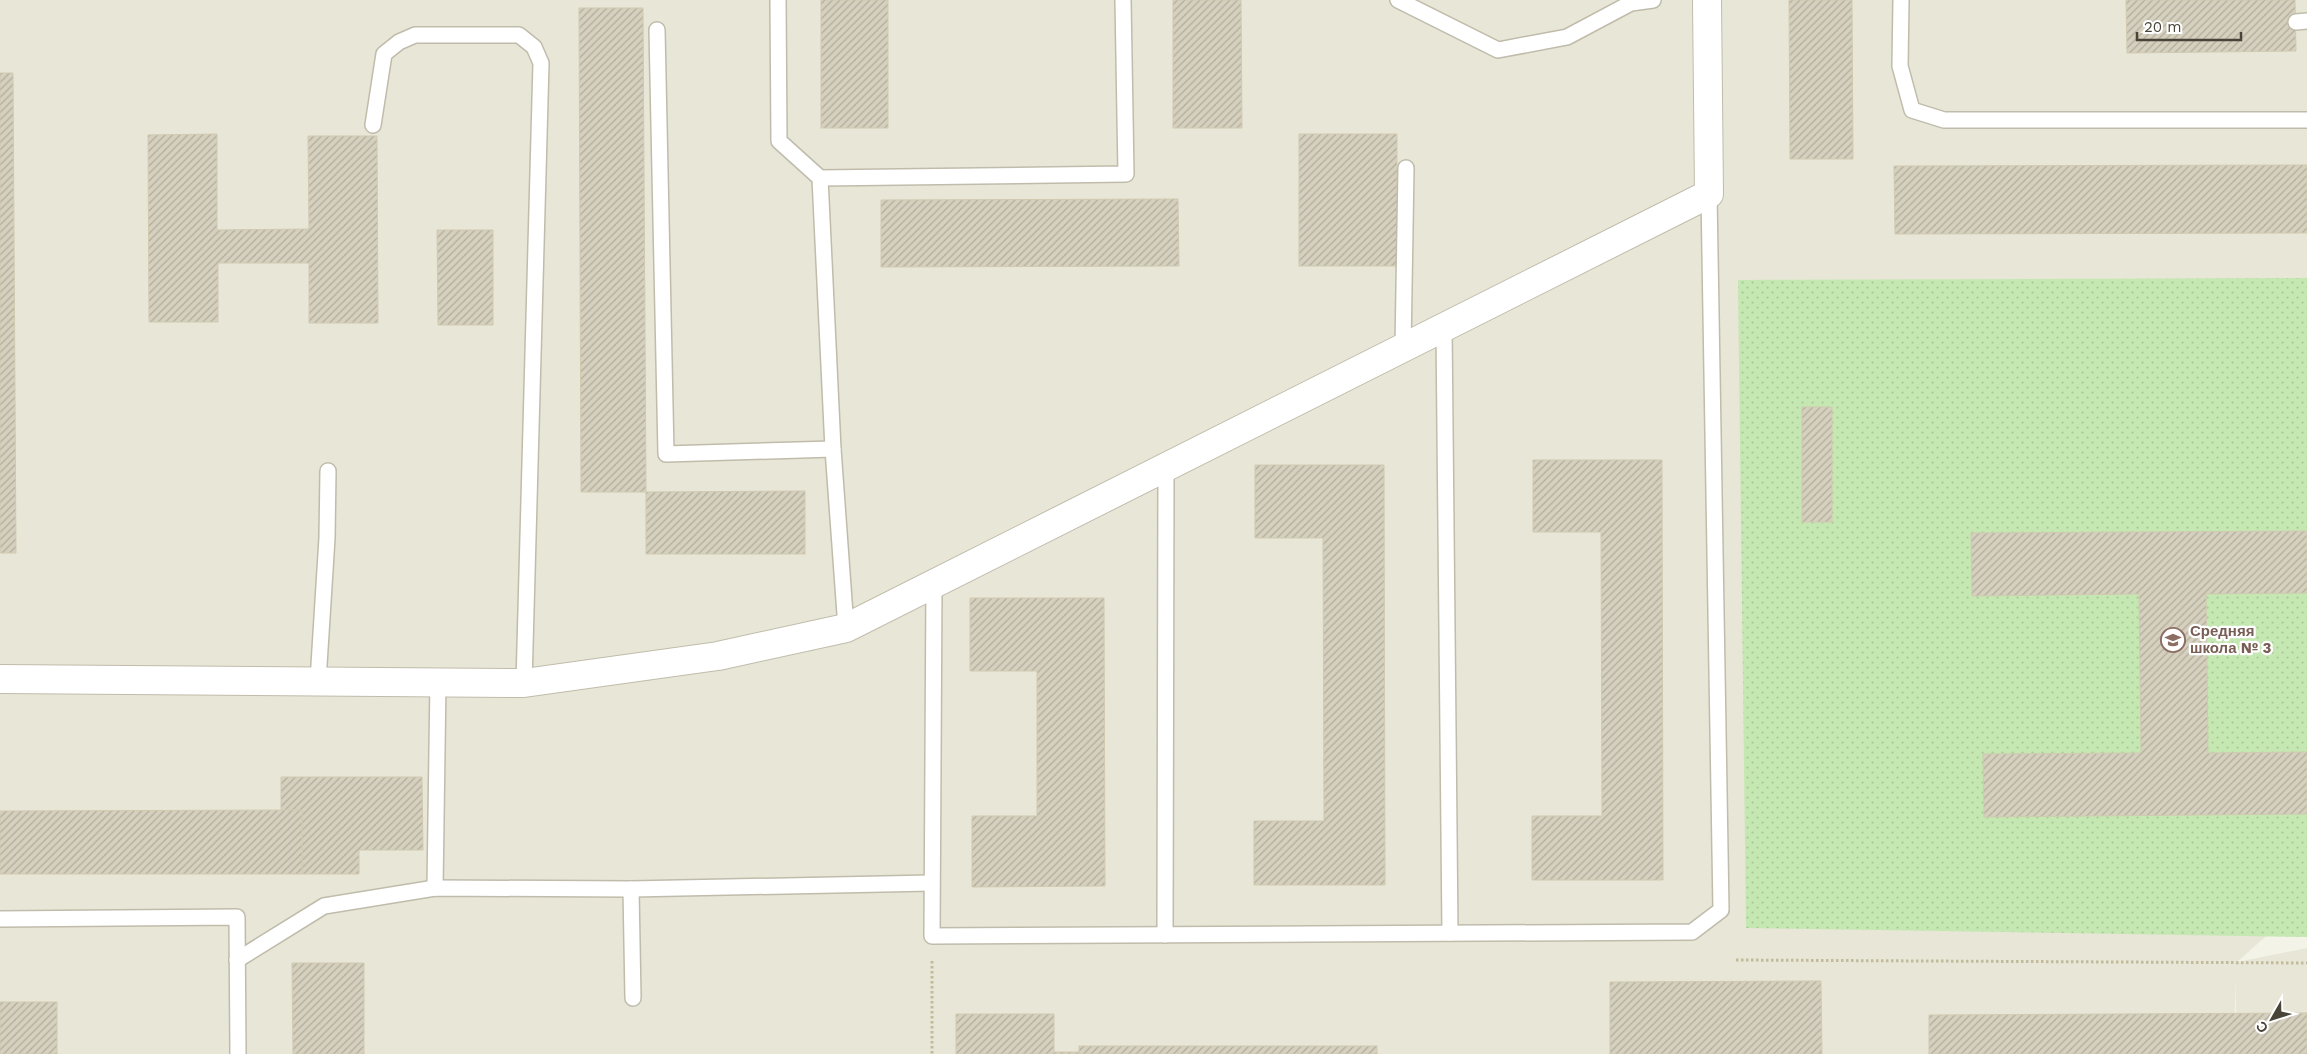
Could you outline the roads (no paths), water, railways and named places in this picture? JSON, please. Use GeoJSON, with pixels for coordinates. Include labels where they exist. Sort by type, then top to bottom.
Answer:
{"type":"FeatureCollection","features":[{"type":"Feature","properties":{"kind":"street"},"geometry":{"type":"LineString","coordinates":[[0,679],[524,683],[718,656],[846,628],[1708,194],[1707,0]]}},
{"type":"Feature","properties":{"kind":"lane"},"geometry":{"type":"LineString","coordinates":[[778,0],[780,142],[820,178],[1126,174],[1123,0]]}},
{"type":"Feature","properties":{"kind":"lane"},"geometry":{"type":"LineString","coordinates":[[1398,0],[1498,50],[1567,36],[1631,4],[1654,0]]}},
{"type":"Feature","properties":{"kind":"lane"},"geometry":{"type":"LineString","coordinates":[[1901,0],[1900,66],[1912,110],[1944,120],[2307,120]]}},
{"type":"Feature","properties":{"kind":"lane"},"geometry":{"type":"LineString","coordinates":[[657,30],[666,454],[833,449]]}},
{"type":"Feature","properties":{"kind":"lane"},"geometry":{"type":"LineString","coordinates":[[373,125],[384,54],[399,42],[415,35],[519,35],[534,47],[541,63],[524,683]]}},
{"type":"Feature","properties":{"kind":"lane"},"geometry":{"type":"LineString","coordinates":[[1403,348],[1406,168]]}},
{"type":"Feature","properties":{"kind":"lane"},"geometry":{"type":"LineString","coordinates":[[820,178],[833,449],[846,628]]}},
{"type":"Feature","properties":{"kind":"lane"},"geometry":{"type":"LineString","coordinates":[[934,584],[932,936],[1692,932],[1721,910],[1708,194]]}},
{"type":"Feature","properties":{"kind":"lane"},"geometry":{"type":"LineString","coordinates":[[1444,327],[1450,933]]}},
{"type":"Feature","properties":{"kind":"lane"},"geometry":{"type":"LineString","coordinates":[[1165,935],[1166,467]]}},
{"type":"Feature","properties":{"kind":"lane"},"geometry":{"type":"LineString","coordinates":[[318,681],[327,538],[328,471]]}},
{"type":"Feature","properties":{"kind":"lane"},"geometry":{"type":"LineString","coordinates":[[435,888],[438,681]]}},
{"type":"Feature","properties":{"kind":"lane"},"geometry":{"type":"LineString","coordinates":[[237,960],[324,906],[435,888],[632,889],[931,883]]}},
{"type":"Feature","properties":{"kind":"lane"},"geometry":{"type":"LineString","coordinates":[[632,889],[633,998]]}},
{"type":"Feature","properties":{"kind":"lane"},"geometry":{"type":"LineString","coordinates":[[0,918],[237,917],[238,1054]]}},
{"type":"Feature","properties":{"kind":"place","name":"Средняя школа № 3"},"geometry":{"type":"Point","coordinates":[2173,640]}}]}
